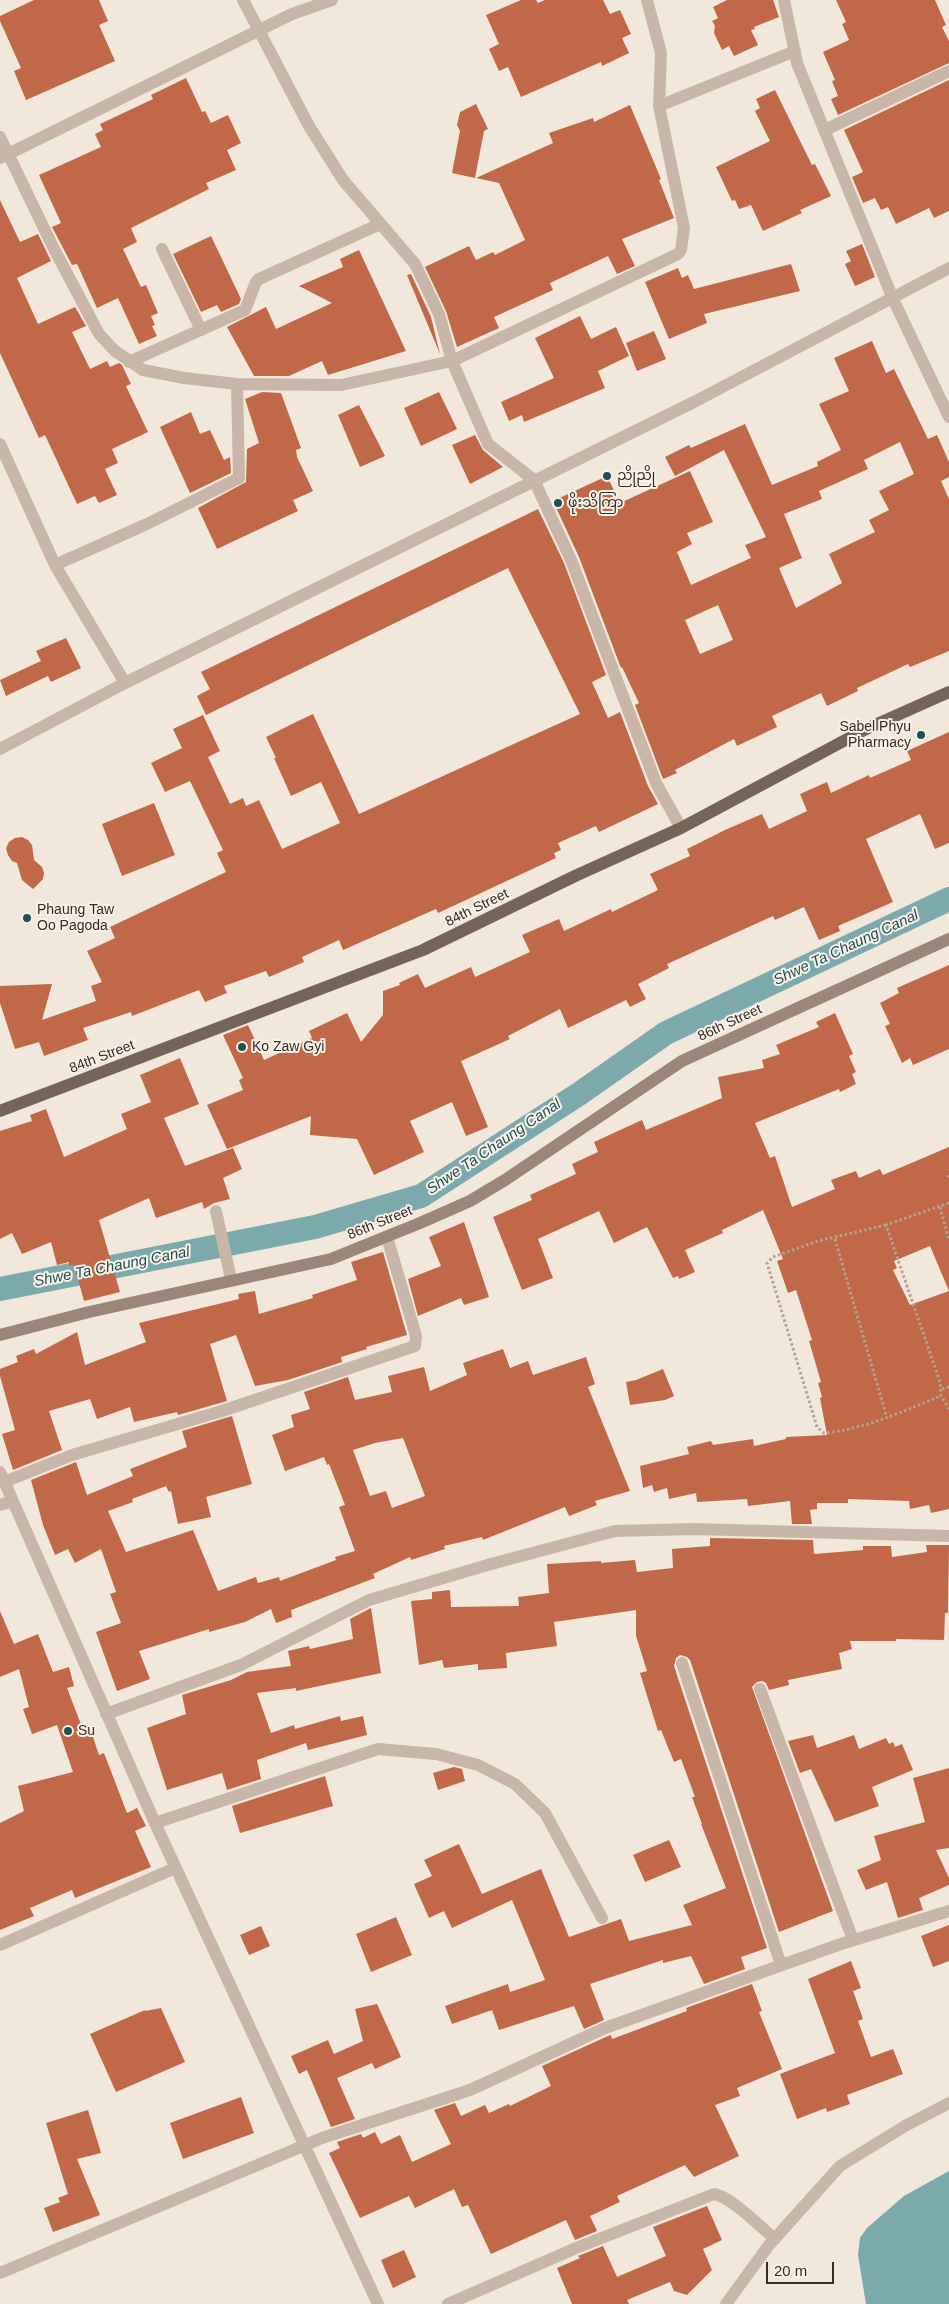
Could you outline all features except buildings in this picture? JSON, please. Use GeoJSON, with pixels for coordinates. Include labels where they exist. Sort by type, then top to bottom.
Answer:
{"type":"FeatureCollection","features":[{"type":"Feature","properties":{"kind":"main road","name":"84th Street"},"geometry":{"type":"LineString","coordinates":[[0,1111],[423,950],[575,876],[681,828],[866,729],[949,692]]}},
{"type":"Feature","properties":{"kind":"main road","name":"86th Street"},"geometry":{"type":"LineString","coordinates":[[0,1335],[77,1314],[231,1279],[331,1259],[387,1237],[477,1197],[682,1061],[949,939]]}},
{"type":"Feature","properties":{"kind":"street"},"geometry":{"type":"LineString","coordinates":[[243,0],[257,30],[309,126],[343,180],[415,264],[439,314],[452,361],[488,444],[534,480],[571,560],[656,784],[681,828]]}},
{"type":"Feature","properties":{"kind":"street"},"geometry":{"type":"LineString","coordinates":[[4,156],[257,30],[292,14],[332,0]]}},
{"type":"Feature","properties":{"kind":"street"},"geometry":{"type":"LineString","coordinates":[[0,137],[4,156],[91,321],[115,352],[143,370],[167,375],[237,384],[341,385],[452,361],[678,254],[684,228],[659,106],[661,53],[647,0]]}},
{"type":"Feature","properties":{"kind":"street"},"geometry":{"type":"LineString","coordinates":[[784,0],[798,63],[893,299],[949,417]]}},
{"type":"Feature","properties":{"kind":"street"},"geometry":{"type":"LineString","coordinates":[[659,106],[795,51]]}},
{"type":"Feature","properties":{"kind":"street"},"geometry":{"type":"LineString","coordinates":[[825,130],[949,71]]}},
{"type":"Feature","properties":{"kind":"street"},"geometry":{"type":"LineString","coordinates":[[129,362],[246,310],[256,282],[259,279],[380,224]]}},
{"type":"Feature","properties":{"kind":"street"},"geometry":{"type":"LineString","coordinates":[[162,249],[201,330]]}},
{"type":"Feature","properties":{"kind":"street"},"geometry":{"type":"LineString","coordinates":[[0,749],[125,683],[694,402],[949,268]]}},
{"type":"Feature","properties":{"kind":"street"},"geometry":{"type":"LineString","coordinates":[[55,565],[147,524],[239,478],[237,384]]}},
{"type":"Feature","properties":{"kind":"street"},"geometry":{"type":"LineString","coordinates":[[0,444],[55,565],[125,683]]}},
{"type":"Feature","properties":{"kind":"street"},"geometry":{"type":"LineString","coordinates":[[216,1211],[231,1279]]}},
{"type":"Feature","properties":{"kind":"street"},"geometry":{"type":"LineString","coordinates":[[378,2304],[306,2145],[175,1868],[2,1477],[222,1410],[415,1346],[416,1336],[387,1237]]}},
{"type":"Feature","properties":{"kind":"street"},"geometry":{"type":"LineString","coordinates":[[0,1506],[12,1501]]}},
{"type":"Feature","properties":{"kind":"street"},"geometry":{"type":"LineString","coordinates":[[106,1714],[241,1665],[370,1600],[491,1564],[615,1531],[694,1529],[949,1536]]}},
{"type":"Feature","properties":{"kind":"street"},"geometry":{"type":"LineString","coordinates":[[682,1663],[781,1965]]}},
{"type":"Feature","properties":{"kind":"street"},"geometry":{"type":"LineString","coordinates":[[760,1689],[852,1940]]}},
{"type":"Feature","properties":{"kind":"street"},"geometry":{"type":"LineString","coordinates":[[155,1823],[378,1749],[436,1754],[478,1765],[515,1784],[545,1812],[602,1918]]}},
{"type":"Feature","properties":{"kind":"street"},"geometry":{"type":"LineString","coordinates":[[0,1945],[175,1868]]}},
{"type":"Feature","properties":{"kind":"street"},"geometry":{"type":"LineString","coordinates":[[0,2273],[306,2145],[470,2090],[605,2028],[852,1940],[949,1911]]}},
{"type":"Feature","properties":{"kind":"street"},"geometry":{"type":"LineString","coordinates":[[726,2304],[775,2239],[840,2166],[904,2126],[949,2103]]}},
{"type":"Feature","properties":{"kind":"street"},"geometry":{"type":"LineString","coordinates":[[448,2304],[576,2248],[714,2194],[720,2195],[730,2202],[775,2239]]}},
{"type":"Feature","properties":{"kind":"path"},"geometry":{"type":"LineString","coordinates":[[942,1396],[887,1418],[844,1431],[824,1433],[819,1430],[767,1262],[773,1257],[818,1241],[835,1239],[886,1225],[949,1203]]}},
{"type":"Feature","properties":{"kind":"path"},"geometry":{"type":"LineString","coordinates":[[940,1207],[949,1242]]}},
{"type":"Feature","properties":{"kind":"path"},"geometry":{"type":"LineString","coordinates":[[886,1225],[942,1389],[942,1396],[949,1410]]}},
{"type":"Feature","properties":{"kind":"path"},"geometry":{"type":"LineString","coordinates":[[835,1239],[887,1418]]}},
{"type":"Feature","properties":{"kind":"path"},"geometry":{"type":"LineString","coordinates":[[942,1389],[949,1387]]}},
{"type":"Feature","properties":{"kind":"water"},"geometry":{"type":"Polygon","coordinates":[[[949,2171],[949,2304],[866,2304],[858,2255],[860,2238],[867,2228],[904,2196],[949,2171]]]}},
{"type":"Feature","properties":{"kind":"waterway","name":"Shwe Ta Chaung Canal"},"geometry":{"type":"LineString","coordinates":[[0,1289],[315,1227],[421,1196],[579,1094],[666,1033],[949,899]]}},
{"type":"Feature","properties":{"kind":"place","name":"ညိုညို"},"geometry":{"type":"Point","coordinates":[607,476]}},
{"type":"Feature","properties":{"kind":"place","name":"ဖိုးသိကြာ"},"geometry":{"type":"Point","coordinates":[558,503]}},
{"type":"Feature","properties":{"kind":"place","name":"Sabel Phyu Pharmacy"},"geometry":{"type":"Point","coordinates":[921,735]}},
{"type":"Feature","properties":{"kind":"place","name":"Phaung Taw Oo Pagoda"},"geometry":{"type":"Point","coordinates":[27,918]}},
{"type":"Feature","properties":{"kind":"place","name":"Ko Zaw Gyi"},"geometry":{"type":"Point","coordinates":[242,1047]}},
{"type":"Feature","properties":{"kind":"place","name":"Su"},"geometry":{"type":"Point","coordinates":[68,1731]}}]}
